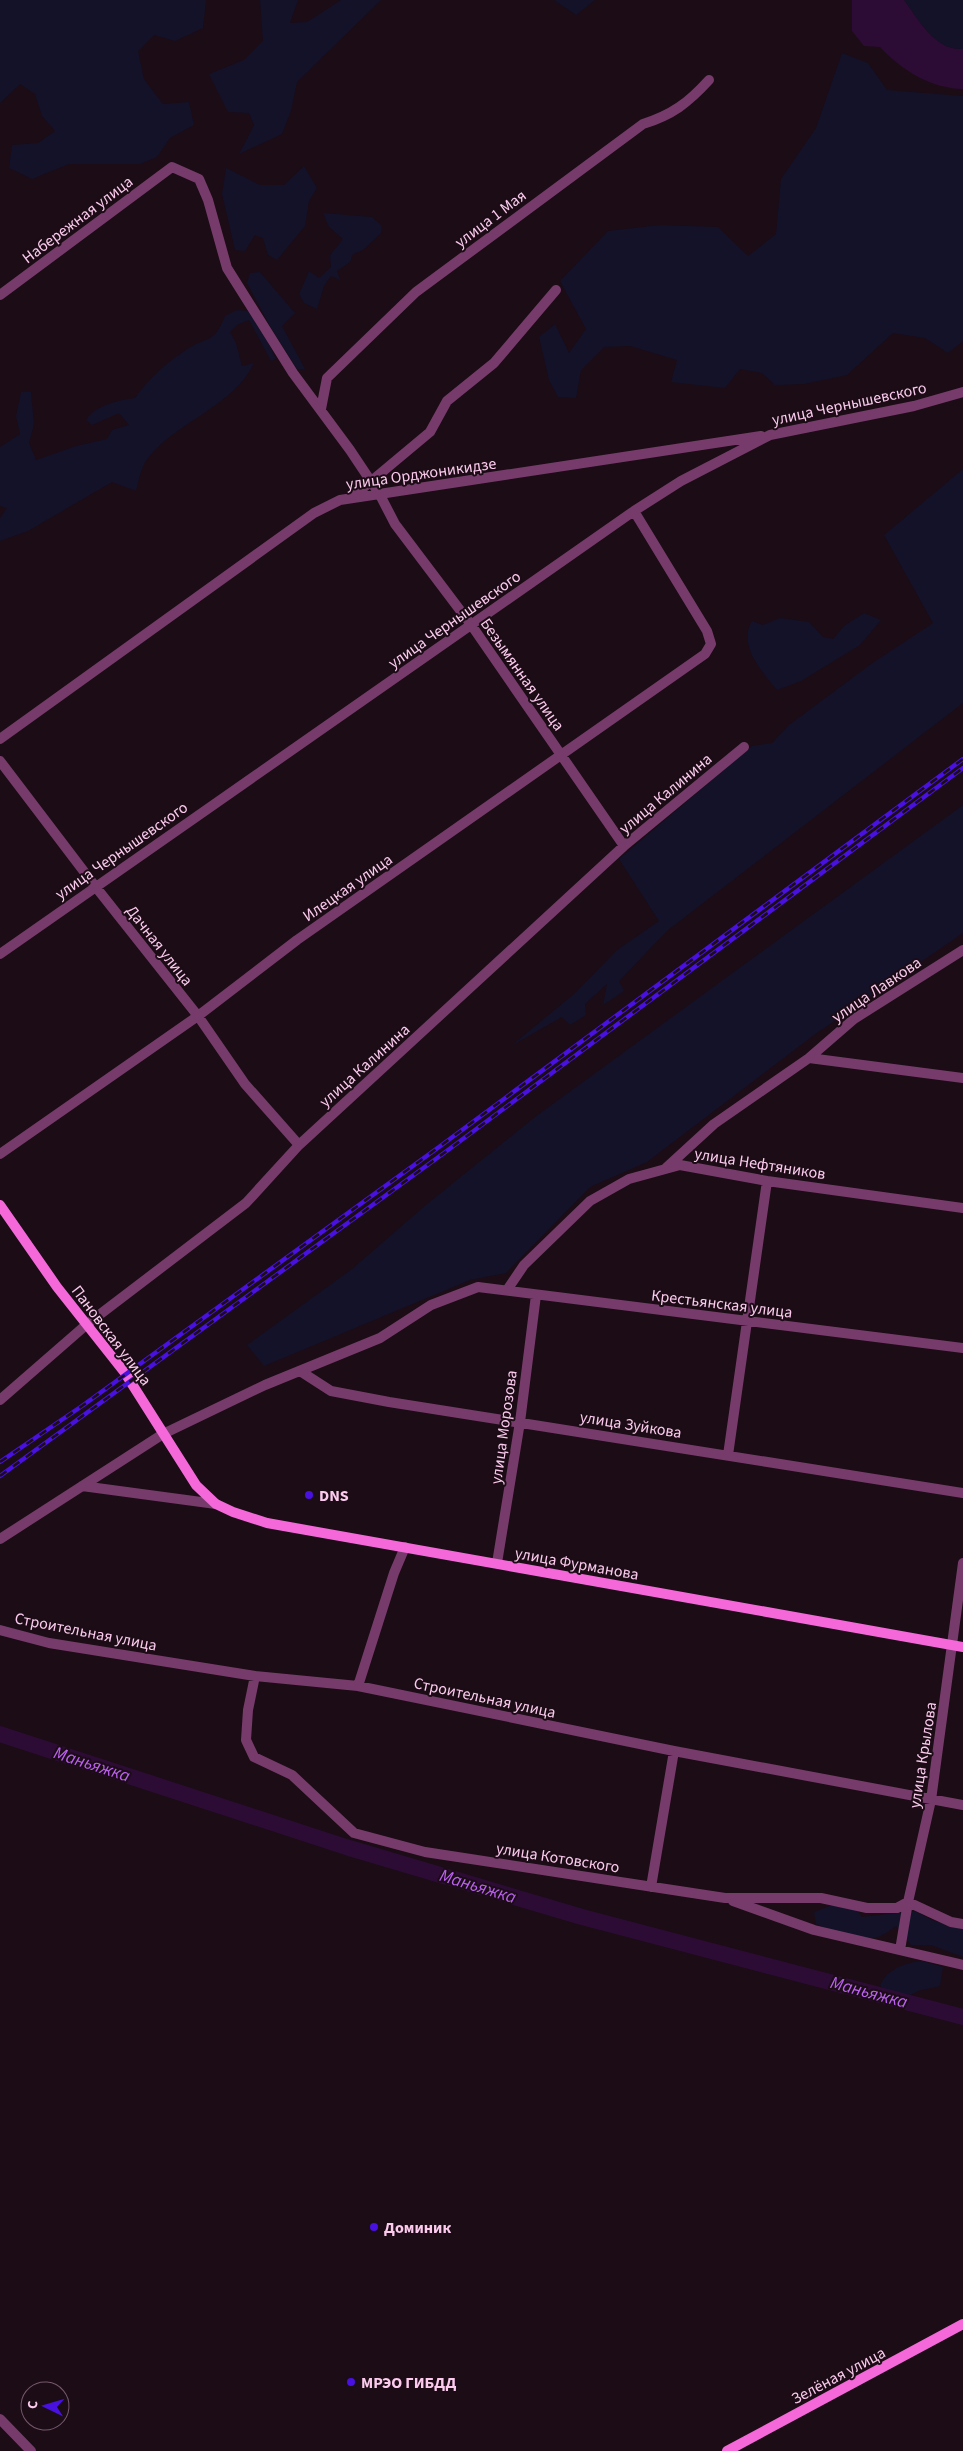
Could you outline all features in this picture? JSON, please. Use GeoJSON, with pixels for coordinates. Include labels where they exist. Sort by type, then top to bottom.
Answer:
{"type":"FeatureCollection","features":[{"type":"Feature","properties":{"kind":"main road","name":"Пановская улица"},"geometry":{"type":"LineString","coordinates":[[0,1206],[86,1324],[125,1373],[196,1484]]}},
{"type":"Feature","properties":{"kind":"main road","name":"улица Фурманова"},"geometry":{"type":"LineString","coordinates":[[196,1484],[216,1504],[266,1523],[958,1646]]}},
{"type":"Feature","properties":{"kind":"main road","name":"Зелёная улица"},"geometry":{"type":"LineString","coordinates":[[727,2451],[963,2324]]}},
{"type":"Feature","properties":{"kind":"street","name":"улица 1 Мая"},"geometry":{"type":"LineString","coordinates":[[321,409],[327,378],[416,292],[643,124],[661,118],[689,102],[709,80]]}},
{"type":"Feature","properties":{"kind":"street","name":"Безымянная улица"},"geometry":{"type":"LineString","coordinates":[[172,167],[199,179],[208,200],[227,268],[293,373],[321,409],[380,495],[395,524],[472,626],[624,846]]}},
{"type":"Feature","properties":{"kind":"street","name":"Набережная улица"},"geometry":{"type":"LineString","coordinates":[[0,295],[172,167]]}},
{"type":"Feature","properties":{"kind":"street"},"geometry":{"type":"LineString","coordinates":[[350,499],[430,432],[447,401],[494,363],[556,290]]}},
{"type":"Feature","properties":{"kind":"street","name":"улица Чернышевского"},"geometry":{"type":"LineString","coordinates":[[0,954],[634,511],[681,481],[770,435],[914,406],[963,392]]}},
{"type":"Feature","properties":{"kind":"street","name":"улица Орджоникидзе"},"geometry":{"type":"LineString","coordinates":[[0,739],[314,513],[340,500],[770,435]]}},
{"type":"Feature","properties":{"kind":"street","name":"Илецкая улица"},"geometry":{"type":"LineString","coordinates":[[0,1154],[198,1016],[297,940],[560,754],[706,654],[711,644],[707,631],[634,511]]}},
{"type":"Feature","properties":{"kind":"street","name":"улица Калинина"},"geometry":{"type":"LineString","coordinates":[[0,1400],[86,1324],[246,1203],[299,1145],[624,846],[744,747]]}},
{"type":"Feature","properties":{"kind":"street","name":"Дачная улица"},"geometry":{"type":"LineString","coordinates":[[0,761],[95,886],[198,1016],[245,1084],[299,1145]]}},
{"type":"Feature","properties":{"kind":"street","name":"улица Лавкова"},"geometry":{"type":"LineString","coordinates":[[661,1172],[714,1124],[809,1058],[854,1020],[963,950]]}},
{"type":"Feature","properties":{"kind":"street"},"geometry":{"type":"LineString","coordinates":[[809,1058],[963,1078]]}},
{"type":"Feature","properties":{"kind":"street","name":"улица Нефтяников"},"geometry":{"type":"LineString","coordinates":[[507,1290],[524,1265],[590,1201],[629,1179],[661,1172],[680,1165],[767,1181],[963,1208]]}},
{"type":"Feature","properties":{"kind":"street"},"geometry":{"type":"LineString","coordinates":[[728,1455],[767,1181]]}},
{"type":"Feature","properties":{"kind":"street","name":"Крестьянская улица"},"geometry":{"type":"LineString","coordinates":[[300,1371],[380,1338],[431,1305],[478,1287],[963,1348]]}},
{"type":"Feature","properties":{"kind":"street","name":"улица Морозова"},"geometry":{"type":"LineString","coordinates":[[497,1563],[520,1422],[536,1295]]}},
{"type":"Feature","properties":{"kind":"street"},"geometry":{"type":"LineString","coordinates":[[0,1539],[163,1434],[300,1371]]}},
{"type":"Feature","properties":{"kind":"street","name":"улица Зуйкова"},"geometry":{"type":"LineString","coordinates":[[300,1371],[331,1391],[963,1493]]}},
{"type":"Feature","properties":{"kind":"street"},"geometry":{"type":"LineString","coordinates":[[82,1486],[216,1504]]}},
{"type":"Feature","properties":{"kind":"street"},"geometry":{"type":"LineString","coordinates":[[358,1686],[394,1574],[405,1547]]}},
{"type":"Feature","properties":{"kind":"street","name":"улица Крылова"},"geometry":{"type":"LineString","coordinates":[[900,1950],[908,1902],[931,1800],[958,1646],[963,1562]]}},
{"type":"Feature","properties":{"kind":"street","name":"Строительная улица"},"geometry":{"type":"LineString","coordinates":[[0,1630],[49,1643],[255,1676],[358,1686],[674,1751],[963,1806]]}},
{"type":"Feature","properties":{"kind":"street","name":"улица Котовского"},"geometry":{"type":"LineString","coordinates":[[255,1676],[248,1710],[246,1740],[254,1757],[292,1775],[354,1833],[426,1852],[725,1898],[821,1898],[866,1908],[897,1908],[908,1902]]}},
{"type":"Feature","properties":{"kind":"street"},"geometry":{"type":"LineString","coordinates":[[651,1887],[674,1751]]}},
{"type":"Feature","properties":{"kind":"street"},"geometry":{"type":"LineString","coordinates":[[725,1898],[814,1930],[963,1965]]}},
{"type":"Feature","properties":{"kind":"street"},"geometry":{"type":"LineString","coordinates":[[908,1902],[951,1922],[963,1924]]}},
{"type":"Feature","properties":{"kind":"street"},"geometry":{"type":"LineString","coordinates":[[0,2419],[31,2451]]}},
{"type":"Feature","properties":{"kind":"shaded area"},"geometry":{"type":"Polygon","coordinates":[[[0,0],[206,0],[203,28],[175,41],[154,35],[138,51],[144,79],[163,104],[189,102],[194,125],[170,138],[157,157],[140,164],[69,164],[32,179],[9,168],[12,145],[38,143],[55,131],[42,116],[35,94],[20,84],[0,103],[0,0]]]}},
{"type":"Feature","properties":{"kind":"shaded area"},"geometry":{"type":"Polygon","coordinates":[[[260,0],[298,0],[290,23],[307,22],[341,0],[381,0],[297,82],[291,111],[282,134],[239,154],[254,125],[249,113],[228,112],[209,74],[244,60],[263,41],[260,0]]]}},
{"type":"Feature","properties":{"kind":"shaded area"},"geometry":{"type":"Polygon","coordinates":[[[554,0],[595,0],[576,15],[554,0]]]}},
{"type":"Feature","properties":{"kind":"shaded area"},"geometry":{"type":"Polygon","coordinates":[[[852,0],[904,0],[921,24],[936,39],[944,45],[963,49],[963,89],[928,82],[898,64],[880,47],[864,46],[852,31],[852,0]]]}},
{"type":"Feature","properties":{"kind":"shaded area"},"geometry":{"type":"Polygon","coordinates":[[[904,0],[963,0],[963,49],[944,45],[936,39],[921,24],[904,0]]]}},
{"type":"Feature","properties":{"kind":"shaded area"},"geometry":{"type":"Polygon","coordinates":[[[842,53],[868,63],[887,90],[963,96],[963,341],[948,353],[925,338],[893,333],[847,375],[804,384],[775,385],[762,373],[740,369],[725,388],[671,382],[677,360],[630,346],[604,347],[581,370],[576,398],[558,397],[549,380],[539,337],[555,324],[569,353],[586,329],[560,281],[608,231],[660,225],[718,227],[748,256],[776,234],[781,179],[816,128],[842,53]]]}},
{"type":"Feature","properties":{"kind":"shaded area"},"geometry":{"type":"Polygon","coordinates":[[[304,166],[317,188],[309,201],[305,226],[277,260],[268,255],[263,238],[255,235],[245,251],[235,250],[222,194],[226,168],[260,185],[284,185],[304,166]]]}},
{"type":"Feature","properties":{"kind":"shaded area"},"geometry":{"type":"Polygon","coordinates":[[[323,213],[372,217],[382,226],[381,233],[363,250],[353,254],[350,262],[337,271],[340,280],[331,276],[324,286],[317,309],[304,303],[299,294],[309,271],[319,278],[331,267],[330,255],[343,239],[329,227],[323,213]]]}},
{"type":"Feature","properties":{"kind":"shaded area"},"geometry":{"type":"Polygon","coordinates":[[[260,272],[295,313],[282,326],[305,369],[297,369],[271,328],[247,283],[250,273],[260,272]]]}},
{"type":"Feature","properties":{"kind":"shaded area"},"geometry":{"type":"Polygon","coordinates":[[[237,310],[248,311],[260,325],[276,359],[271,361],[249,320],[237,325],[230,332],[236,343],[242,366],[254,363],[245,378],[233,391],[160,445],[146,461],[136,491],[112,482],[28,531],[0,541],[0,518],[7,508],[0,506],[0,447],[20,434],[16,416],[21,392],[31,392],[34,424],[29,443],[36,460],[76,446],[107,439],[112,430],[129,425],[119,413],[92,425],[86,420],[90,415],[108,404],[135,398],[164,366],[193,345],[213,336],[225,316],[237,310]]]}},
{"type":"Feature","properties":{"kind":"shaded area"},"geometry":{"type":"Polygon","coordinates":[[[963,469],[963,703],[668,930],[619,981],[624,991],[603,1005],[607,984],[585,1004],[586,1015],[570,1025],[562,1017],[511,1046],[574,994],[617,950],[659,921],[619,859],[752,746],[772,743],[789,725],[871,664],[933,623],[884,535],[963,469]]]}},
{"type":"Feature","properties":{"kind":"shaded area"},"geometry":{"type":"Polygon","coordinates":[[[864,613],[881,620],[860,645],[801,681],[777,690],[753,657],[749,648],[748,630],[752,621],[763,625],[780,618],[809,622],[823,637],[833,639],[844,626],[864,613]]]}},
{"type":"Feature","properties":{"kind":"shaded area"},"geometry":{"type":"Polygon","coordinates":[[[963,805],[963,933],[814,1035],[647,1162],[590,1187],[506,1273],[470,1280],[264,1366],[247,1345],[352,1269],[427,1204],[535,1117],[963,805]]]}},
{"type":"Feature","properties":{"kind":"shaded area"},"geometry":{"type":"Polygon","coordinates":[[[835,1904],[856,1909],[862,1917],[915,1911],[934,1921],[963,1928],[963,1957],[931,1945],[911,1945],[896,1926],[878,1937],[865,1938],[843,1934],[816,1924],[814,1912],[835,1904]]]}},
{"type":"Feature","properties":{"kind":"shaded area"},"geometry":{"type":"Polygon","coordinates":[[[922,1961],[943,1967],[940,1986],[918,1991],[905,1998],[884,1992],[880,1985],[887,1975],[903,1965],[922,1961]]]}},
{"type":"Feature","properties":{"kind":"waterway","name":"Маньяжка"},"geometry":{"type":"LineString","coordinates":[[0,1734],[346,1847],[582,1917],[963,2017]]}},
{"type":"Feature","properties":{"kind":"railway"},"geometry":{"type":"LineString","coordinates":[[0,1462],[82,1406],[439,1147],[963,759]]}},
{"type":"Feature","properties":{"kind":"railway"},"geometry":{"type":"LineString","coordinates":[[0,1476],[444,1153],[963,768]]}},
{"type":"Feature","properties":{"kind":"place","name":"DNS"},"geometry":{"type":"Point","coordinates":[309,1495]}},
{"type":"Feature","properties":{"kind":"place","name":"Доминик"},"geometry":{"type":"Point","coordinates":[374,2227]}},
{"type":"Feature","properties":{"kind":"place","name":"МРЭО ГИБДД"},"geometry":{"type":"Point","coordinates":[351,2382]}}]}
